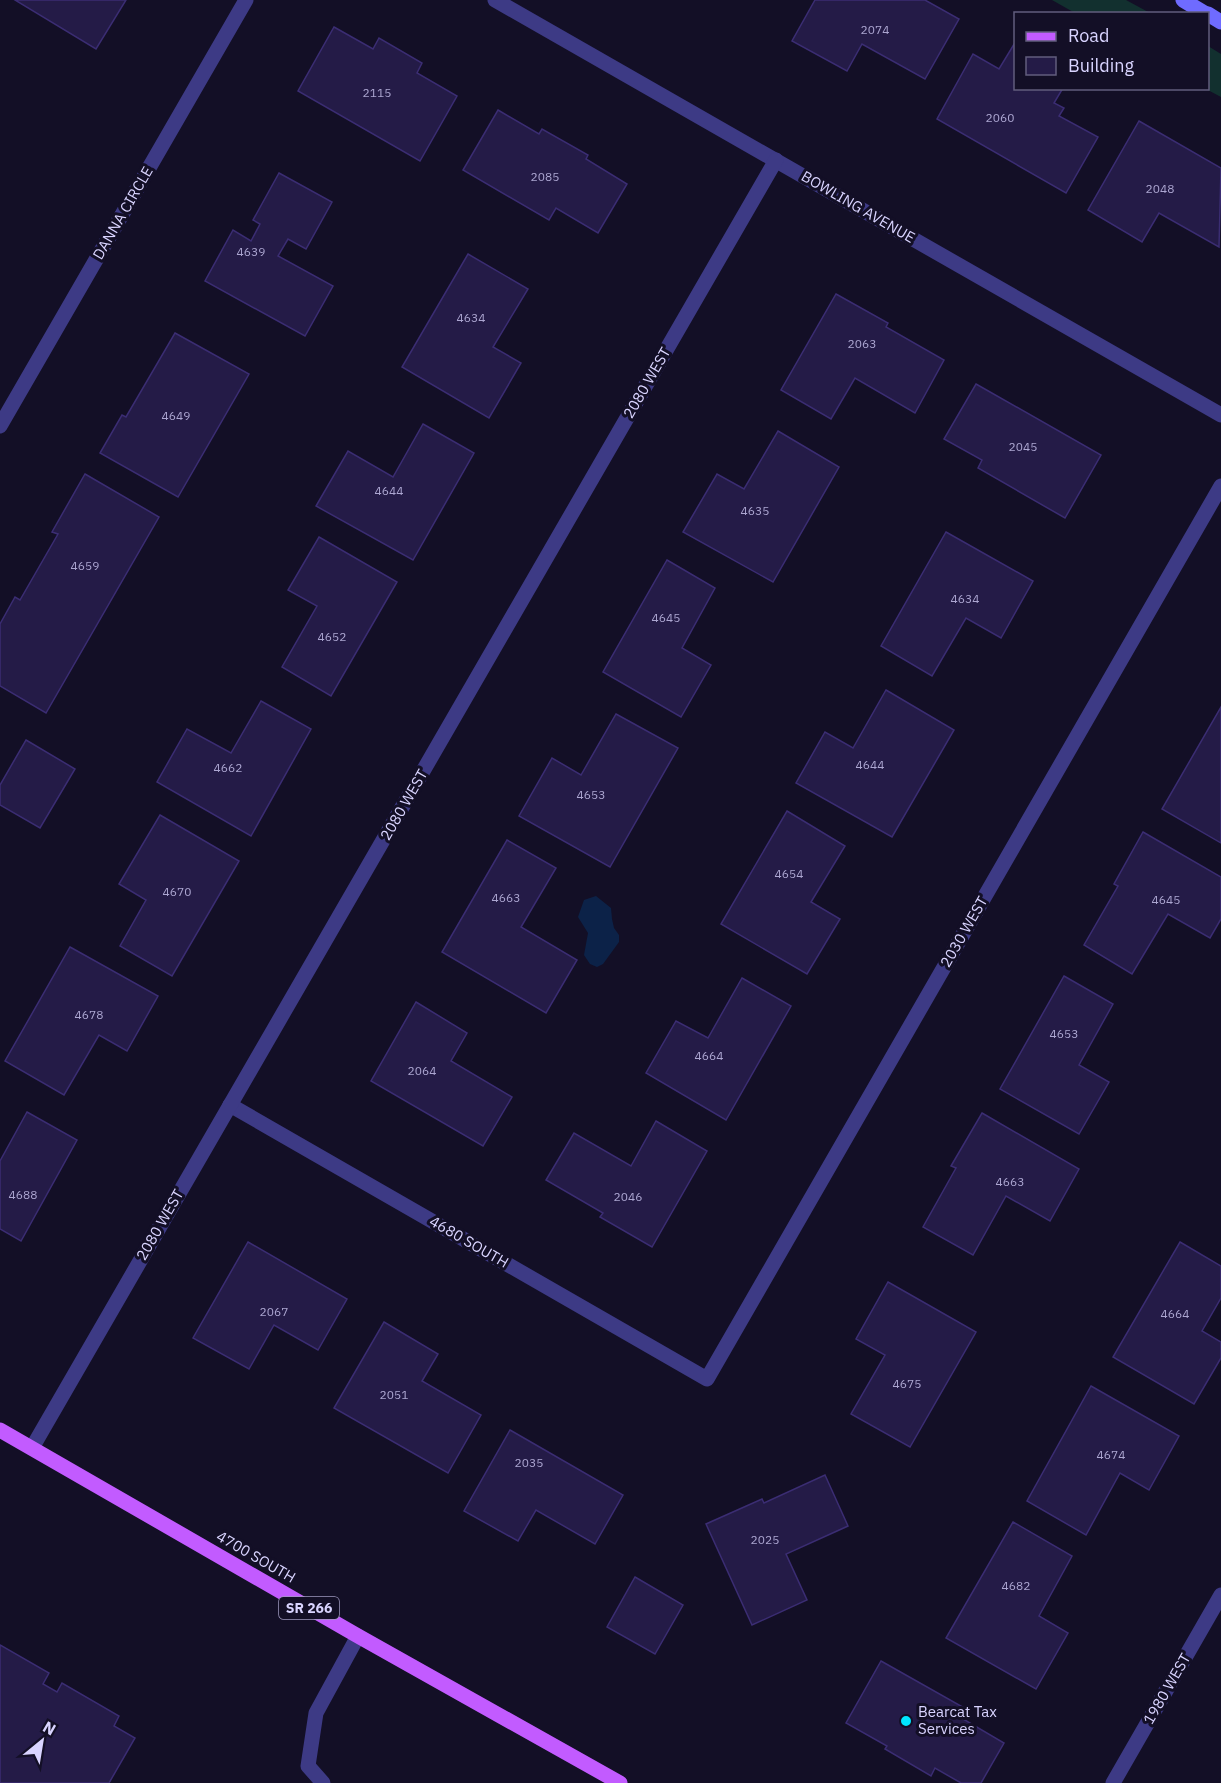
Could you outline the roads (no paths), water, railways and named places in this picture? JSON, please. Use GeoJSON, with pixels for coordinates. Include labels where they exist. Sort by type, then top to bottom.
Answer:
{"type":"FeatureCollection","features":[{"type":"Feature","properties":{"kind":"main road","name":"4700 SOUTH"},"geometry":{"type":"LineString","coordinates":[[0,1430],[358,1636],[620,1783]]}},
{"type":"Feature","properties":{"kind":"street","name":"DANNA CIRCLE"},"geometry":{"type":"LineString","coordinates":[[0,426],[246,0]]}},
{"type":"Feature","properties":{"kind":"street","name":"BOWLING AVENUE"},"geometry":{"type":"LineString","coordinates":[[495,0],[1221,415]]}},
{"type":"Feature","properties":{"kind":"street"},"geometry":{"type":"LineString","coordinates":[[1183,0],[1204,12]]}},
{"type":"Feature","properties":{"kind":"street","name":"2080 WEST"},"geometry":{"type":"LineString","coordinates":[[32,1448],[776,160]]}},
{"type":"Feature","properties":{"kind":"street","name":"2030 WEST"},"geometry":{"type":"LineString","coordinates":[[707,1379],[1221,486]]}},
{"type":"Feature","properties":{"kind":"street","name":"4680 SOUTH"},"geometry":{"type":"LineString","coordinates":[[230,1105],[707,1379]]}},
{"type":"Feature","properties":{"kind":"street","name":"1980 WEST"},"geometry":{"type":"LineString","coordinates":[[1113,1783],[1221,1595]]}},
{"type":"Feature","properties":{"kind":"street"},"geometry":{"type":"LineString","coordinates":[[323,1783],[308,1766],[316,1713],[358,1636]]}},
{"type":"Feature","properties":{"kind":"water"},"geometry":{"type":"Polygon","coordinates":[[[596,896],[611,908],[614,928],[619,935],[619,942],[603,964],[597,967],[590,964],[584,955],[588,933],[578,917],[584,900],[596,896]]]}},
{"type":"Feature","properties":{"kind":"place","name":"Bearcat Tax Services"},"geometry":{"type":"Point","coordinates":[906,1721]}}]}
